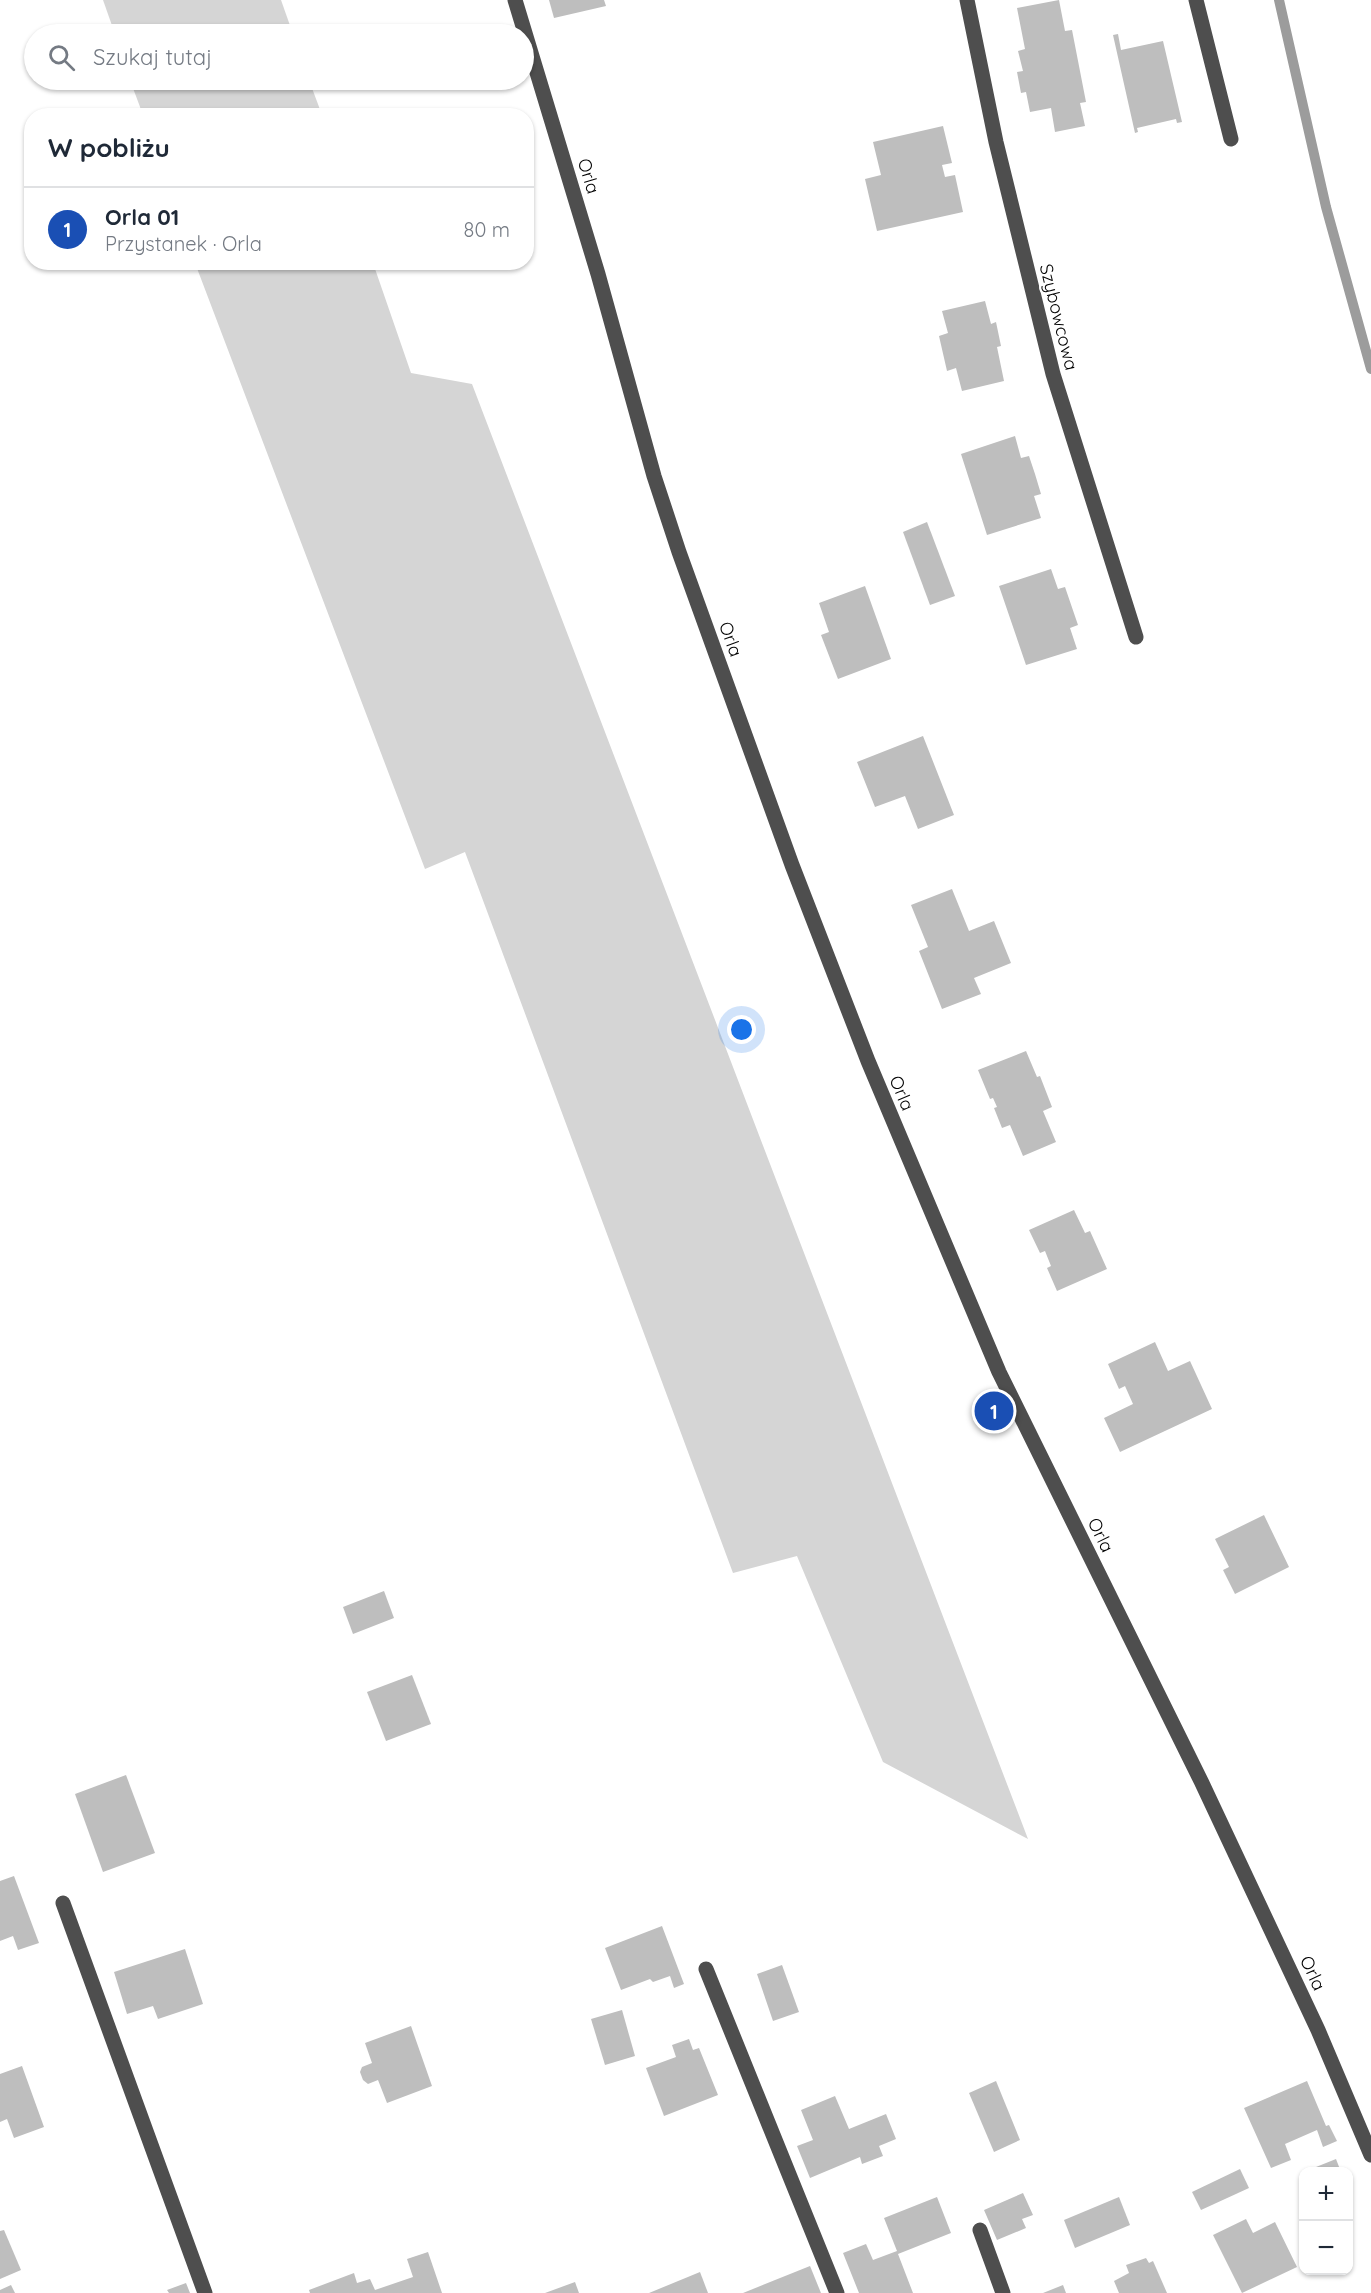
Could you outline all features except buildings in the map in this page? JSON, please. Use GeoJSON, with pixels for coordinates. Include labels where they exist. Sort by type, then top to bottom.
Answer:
{"type":"FeatureCollection","features":[{"type":"Feature","properties":{"kind":"street","name":"Orla"},"geometry":{"type":"LineString","coordinates":[[515,0],[522,24]]}},
{"type":"Feature","properties":{"kind":"street","name":"Szybowcowa"},"geometry":{"type":"LineString","coordinates":[[966,0],[996,142],[1053,374],[1136,637]]}},
{"type":"Feature","properties":{"kind":"street"},"geometry":{"type":"LineString","coordinates":[[1196,0],[1231,139]]}},
{"type":"Feature","properties":{"kind":"street","name":"Orla"},"geometry":{"type":"LineString","coordinates":[[534,63],[598,274],[654,476],[679,552],[792,864],[868,1060],[999,1372],[1201,1781],[1318,2030],[1371,2155]]}},
{"type":"Feature","properties":{"kind":"street"},"geometry":{"type":"LineString","coordinates":[[63,1903],[205,2293]]}},
{"type":"Feature","properties":{"kind":"street"},"geometry":{"type":"LineString","coordinates":[[706,1969],[837,2293]]}},
{"type":"Feature","properties":{"kind":"street"},"geometry":{"type":"LineString","coordinates":[[980,2230],[1003,2293]]}},
{"type":"Feature","properties":{"kind":"shaded area"},"geometry":{"type":"Polygon","coordinates":[[[103,0],[281,0],[289,24],[111,24],[103,0]]]}},
{"type":"Feature","properties":{"kind":"shaded area"},"geometry":{"type":"Polygon","coordinates":[[[134,90],[313,90],[319,108],[140,108],[134,90]]]}},
{"type":"Feature","properties":{"kind":"shaded area"},"geometry":{"type":"Polygon","coordinates":[[[198,270],[375,270],[411,373],[472,384],[1028,1839],[883,1762],[797,1556],[733,1573],[465,852],[425,869],[198,270]]]}},
{"type":"Feature","properties":{"kind":"waterway"},"geometry":{"type":"LineString","coordinates":[[1279,0],[1326,207],[1371,369]]}},
{"type":"Feature","properties":{"kind":"place","name":"Orla 01"},"geometry":{"type":"Point","coordinates":[994,1411]}}]}
